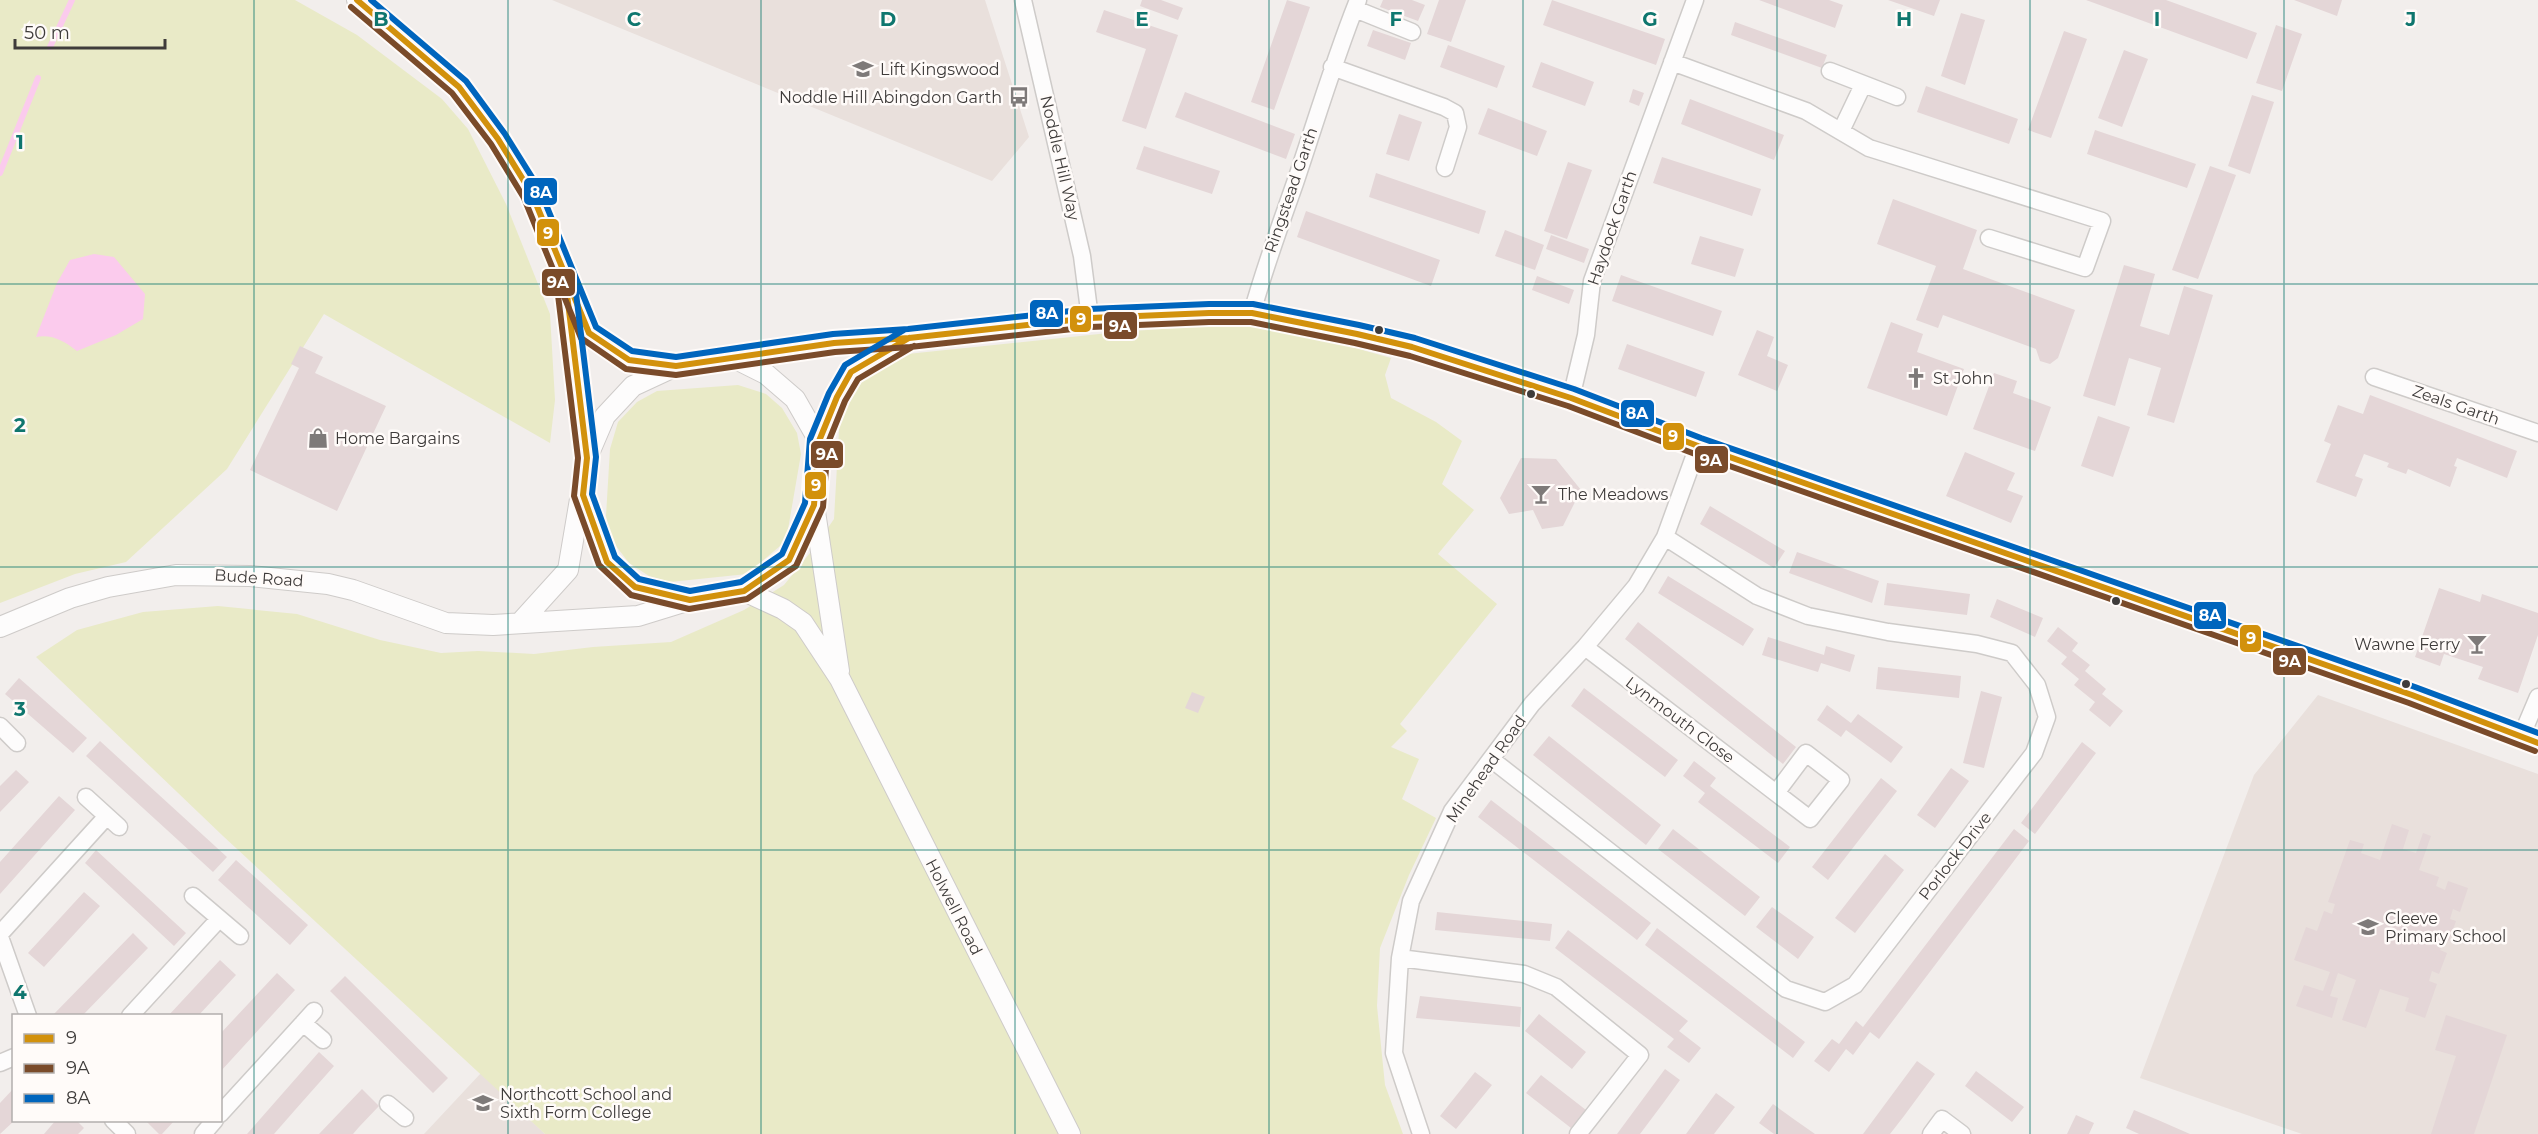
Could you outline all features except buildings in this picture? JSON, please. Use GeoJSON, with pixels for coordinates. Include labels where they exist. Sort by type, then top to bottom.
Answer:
{"type":"FeatureCollection","features":[{"type":"Feature","properties":{"kind":"street"},"geometry":{"type":"LineString","coordinates":[[357,0],[459,87],[498,139],[532,194],[589,333],[629,360],[676,366]]}},
{"type":"Feature","properties":{"kind":"street","name":"Noddle Hill Way"},"geometry":{"type":"LineString","coordinates":[[1023,0],[1082,256],[1090,318]]}},
{"type":"Feature","properties":{"kind":"street","name":"Haydock Garth"},"geometry":{"type":"LineString","coordinates":[[1571,398],[1586,334],[1592,281],[1695,0]]}},
{"type":"Feature","properties":{"kind":"street","name":"Ringstead Garth"},"geometry":{"type":"LineString","coordinates":[[1252,314],[1265,265],[1356,4],[1412,32]]}},
{"type":"Feature","properties":{"kind":"street"},"geometry":{"type":"LineString","coordinates":[[1672,62],[1806,111],[1869,148],[2102,221],[2085,268],[1989,238]]}},
{"type":"Feature","properties":{"kind":"street"},"geometry":{"type":"LineString","coordinates":[[1332,68],[1444,107],[1455,113],[1458,127],[1445,168]]}},
{"type":"Feature","properties":{"kind":"street"},"geometry":{"type":"LineString","coordinates":[[1830,71],[1897,97]]}},
{"type":"Feature","properties":{"kind":"street"},"geometry":{"type":"LineString","coordinates":[[1841,131],[1863,85]]}},
{"type":"Feature","properties":{"kind":"street"},"geometry":{"type":"LineString","coordinates":[[519,623],[568,570],[583,495],[587,458],[564,274]]}},
{"type":"Feature","properties":{"kind":"street"},"geometry":{"type":"LineString","coordinates":[[587,458],[605,416],[633,386],[676,366],[834,343],[909,338],[1090,318],[1252,314],[1390,342],[1571,398],[1698,446],[2412,695],[2530,740],[2538,698]]}},
{"type":"Feature","properties":{"kind":"street"},"geometry":{"type":"LineString","coordinates":[[744,591],[789,560],[814,505],[819,441],[837,397],[851,372],[909,338]]}},
{"type":"Feature","properties":{"kind":"street"},"geometry":{"type":"LineString","coordinates":[[732,357],[766,374],[795,399],[819,441]]}},
{"type":"Feature","properties":{"kind":"street","name":"Zeals Garth"},"geometry":{"type":"LineString","coordinates":[[2374,377],[2538,433]]}},
{"type":"Feature","properties":{"kind":"street","name":"Minehead Road"},"geometry":{"type":"LineString","coordinates":[[1421,1134],[1394,1053],[1400,958],[1411,901],[1452,811],[1532,704],[1585,647],[1636,586],[1665,537],[1698,446]]}},
{"type":"Feature","properties":{"kind":"street"},"geometry":{"type":"LineString","coordinates":[[583,495],[607,562],[635,587],[690,600]]}},
{"type":"Feature","properties":{"kind":"street","name":"Holwell Road"},"geometry":{"type":"LineString","coordinates":[[814,505],[840,679]]}},
{"type":"Feature","properties":{"kind":"street","name":"Porlock Drive"},"geometry":{"type":"LineString","coordinates":[[1491,759],[1786,989],[1825,1002],[1855,985],[2034,753],[2047,717],[2037,685],[2013,653],[1977,644],[1888,632],[1808,616],[1757,596],[1665,537]]}},
{"type":"Feature","properties":{"kind":"street","name":"Bude Road"},"geometry":{"type":"LineString","coordinates":[[0,627],[70,598],[176,574],[295,579],[353,590],[446,623],[519,623],[638,616],[690,600],[744,591]]}},
{"type":"Feature","properties":{"kind":"street","name":"Holwell Road"},"geometry":{"type":"LineString","coordinates":[[744,591],[783,609],[803,623],[840,679],[1070,1134]]}},
{"type":"Feature","properties":{"kind":"street","name":"Lynmouth Close"},"geometry":{"type":"LineString","coordinates":[[1585,647],[1776,793]]}},
{"type":"Feature","properties":{"kind":"street"},"geometry":{"type":"LineString","coordinates":[[27,1014],[0,935],[113,821],[86,797]]}},
{"type":"Feature","properties":{"kind":"street"},"geometry":{"type":"LineString","coordinates":[[193,896],[240,936]]}},
{"type":"Feature","properties":{"kind":"street"},"geometry":{"type":"LineString","coordinates":[[132,1014],[219,919]]}},
{"type":"Feature","properties":{"kind":"street"},"geometry":{"type":"LineString","coordinates":[[1400,958],[1524,974],[1556,987],[1640,1055],[1578,1134]]}},
{"type":"Feature","properties":{"kind":"street"},"geometry":{"type":"LineString","coordinates":[[222,1112],[308,1017],[323,1040]]}},
{"type":"Feature","properties":{"kind":"street"},"geometry":{"type":"LineString","coordinates":[[388,1104],[405,1118]]}},
{"type":"Feature","properties":{"kind":"street"},"geometry":{"type":"LineString","coordinates":[[1931,1134],[1942,1119],[1962,1134]]}},
{"type":"Feature","properties":{"kind":"street"},"geometry":{"type":"LineString","coordinates":[[203,1134],[213,1122]]}},
{"type":"Feature","properties":{"kind":"shaded area","name":"Lift Kingswood"},"geometry":{"type":"Polygon","coordinates":[[[552,0],[985,0],[1029,137],[992,181],[552,0]]]}},
{"type":"Feature","properties":{"kind":"shaded area"},"geometry":{"type":"Polygon","coordinates":[[[94,254],[114,257],[145,294],[143,319],[116,335],[77,351],[58,339],[36,337],[57,283],[70,260],[94,254]]]}},
{"type":"Feature","properties":{"kind":"shaded area","name":"Cleeve Primary School"},"geometry":{"type":"Polygon","coordinates":[[[2318,695],[2538,774],[2538,1134],[2302,1134],[2140,1078],[2254,775],[2318,695]]]}},
{"type":"Feature","properties":{"kind":"shaded area","name":"Northcott School and Sixth Form College"},"geometry":{"type":"Polygon","coordinates":[[[481,1073],[545,1134],[424,1134],[481,1073]]]}},
{"type":"Feature","properties":{"kind":"green space"},"geometry":{"type":"Polygon","coordinates":[[[0,0],[295,0],[357,35],[442,99],[468,129],[506,204],[550,314],[555,400],[550,443],[324,314],[227,469],[126,562],[75,574],[0,603],[0,0]]]}},
{"type":"Feature","properties":{"kind":"green space"},"geometry":{"type":"Polygon","coordinates":[[[1235,324],[1291,330],[1391,358],[1385,375],[1391,398],[1436,422],[1462,441],[1442,484],[1474,510],[1438,554],[1497,604],[1400,724],[1407,731],[1391,747],[1419,759],[1402,799],[1436,818],[1409,875],[1380,948],[1377,1006],[1385,1085],[1403,1134],[545,1134],[223,836],[36,657],[77,630],[143,612],[218,606],[297,614],[380,640],[441,653],[478,651],[534,654],[593,647],[671,642],[744,610],[784,585],[814,548],[834,519],[839,430],[844,398],[852,383],[888,356],[1118,332],[1235,324]]]}},
{"type":"Feature","properties":{"kind":"green space"},"geometry":{"type":"Polygon","coordinates":[[[738,385],[766,394],[782,408],[797,433],[801,454],[786,541],[747,574],[670,582],[649,576],[629,563],[616,546],[606,516],[610,449],[618,422],[637,402],[657,391],[738,385]]]}},
{"type":"Feature","properties":{"kind":"waterway"},"geometry":{"type":"LineString","coordinates":[[50,47],[72,0]]}},
{"type":"Feature","properties":{"kind":"waterway"},"geometry":{"type":"LineString","coordinates":[[0,173],[38,78]]}},
{"type":"Feature","properties":{"kind":"transit line","name":"9"},"geometry":{"type":"LineString","coordinates":[[357,0],[459,87],[498,139],[532,194],[589,333],[629,360],[676,366],[834,343],[909,338],[1090,318],[1209,313],[1252,313],[1357,334],[1412,347],[1571,398],[1698,446],[2412,695],[2538,743]]}},
{"type":"Feature","properties":{"kind":"transit line","name":"8A"},"geometry":{"type":"LineString","coordinates":[[371,0],[466,81],[505,134],[540,190],[596,327],[632,351],[676,357],[833,334],[908,329],[1089,309],[1209,304],[1253,304],[1359,325],[1415,338],[1574,389],[1701,438],[2415,687],[2538,733]]}},
{"type":"Feature","properties":{"kind":"transit line","name":"9A"},"geometry":{"type":"LineString","coordinates":[[351,7],[452,93],[491,144],[524,198],[581,338],[626,369],[676,375],[835,352],[910,347],[1091,327],[1251,322],[1410,356],[1568,406],[1695,454],[2409,703],[2535,751]]}},
{"type":"Feature","properties":{"kind":"transit line","name":"8A"},"geometry":{"type":"LineString","coordinates":[[575,285],[596,457],[592,494],[615,557],[639,579],[690,591],[741,582],[782,554],[805,503],[810,439],[829,393],[845,365],[904,330]]}},
{"type":"Feature","properties":{"kind":"transit line","name":"9"},"geometry":{"type":"LineString","coordinates":[[566,286],[587,458],[583,495],[607,562],[635,587],[690,600],[744,591],[789,560],[814,505],[819,441],[837,397],[851,372],[909,338]]}},
{"type":"Feature","properties":{"kind":"transit line","name":"9A"},"geometry":{"type":"LineString","coordinates":[[557,287],[578,458],[574,496],[599,565],[631,595],[689,609],[747,599],[796,566],[823,507],[828,443],[845,401],[858,379],[914,346]]}},
{"type":"Feature","properties":{"kind":"place","name":"Lift Kingswood"},"geometry":{"type":"Point","coordinates":[863,69]}},
{"type":"Feature","properties":{"kind":"place","name":"Noddle Hill Abingdon Garth"},"geometry":{"type":"Point","coordinates":[1019,97]}},
{"type":"Feature","properties":{"kind":"place","name":"St John"},"geometry":{"type":"Point","coordinates":[1916,378]}},
{"type":"Feature","properties":{"kind":"place","name":"Home Bargains"},"geometry":{"type":"Point","coordinates":[318,438]}},
{"type":"Feature","properties":{"kind":"place","name":"The Meadows"},"geometry":{"type":"Point","coordinates":[1541,494]}},
{"type":"Feature","properties":{"kind":"place","name":"Wawne Ferry"},"geometry":{"type":"Point","coordinates":[2477,644]}},
{"type":"Feature","properties":{"kind":"place","name":"Cleeve Primary School"},"geometry":{"type":"Point","coordinates":[2368,927]}},
{"type":"Feature","properties":{"kind":"place","name":"Northcott School and Sixth Form College"},"geometry":{"type":"Point","coordinates":[483,1103]}}]}
